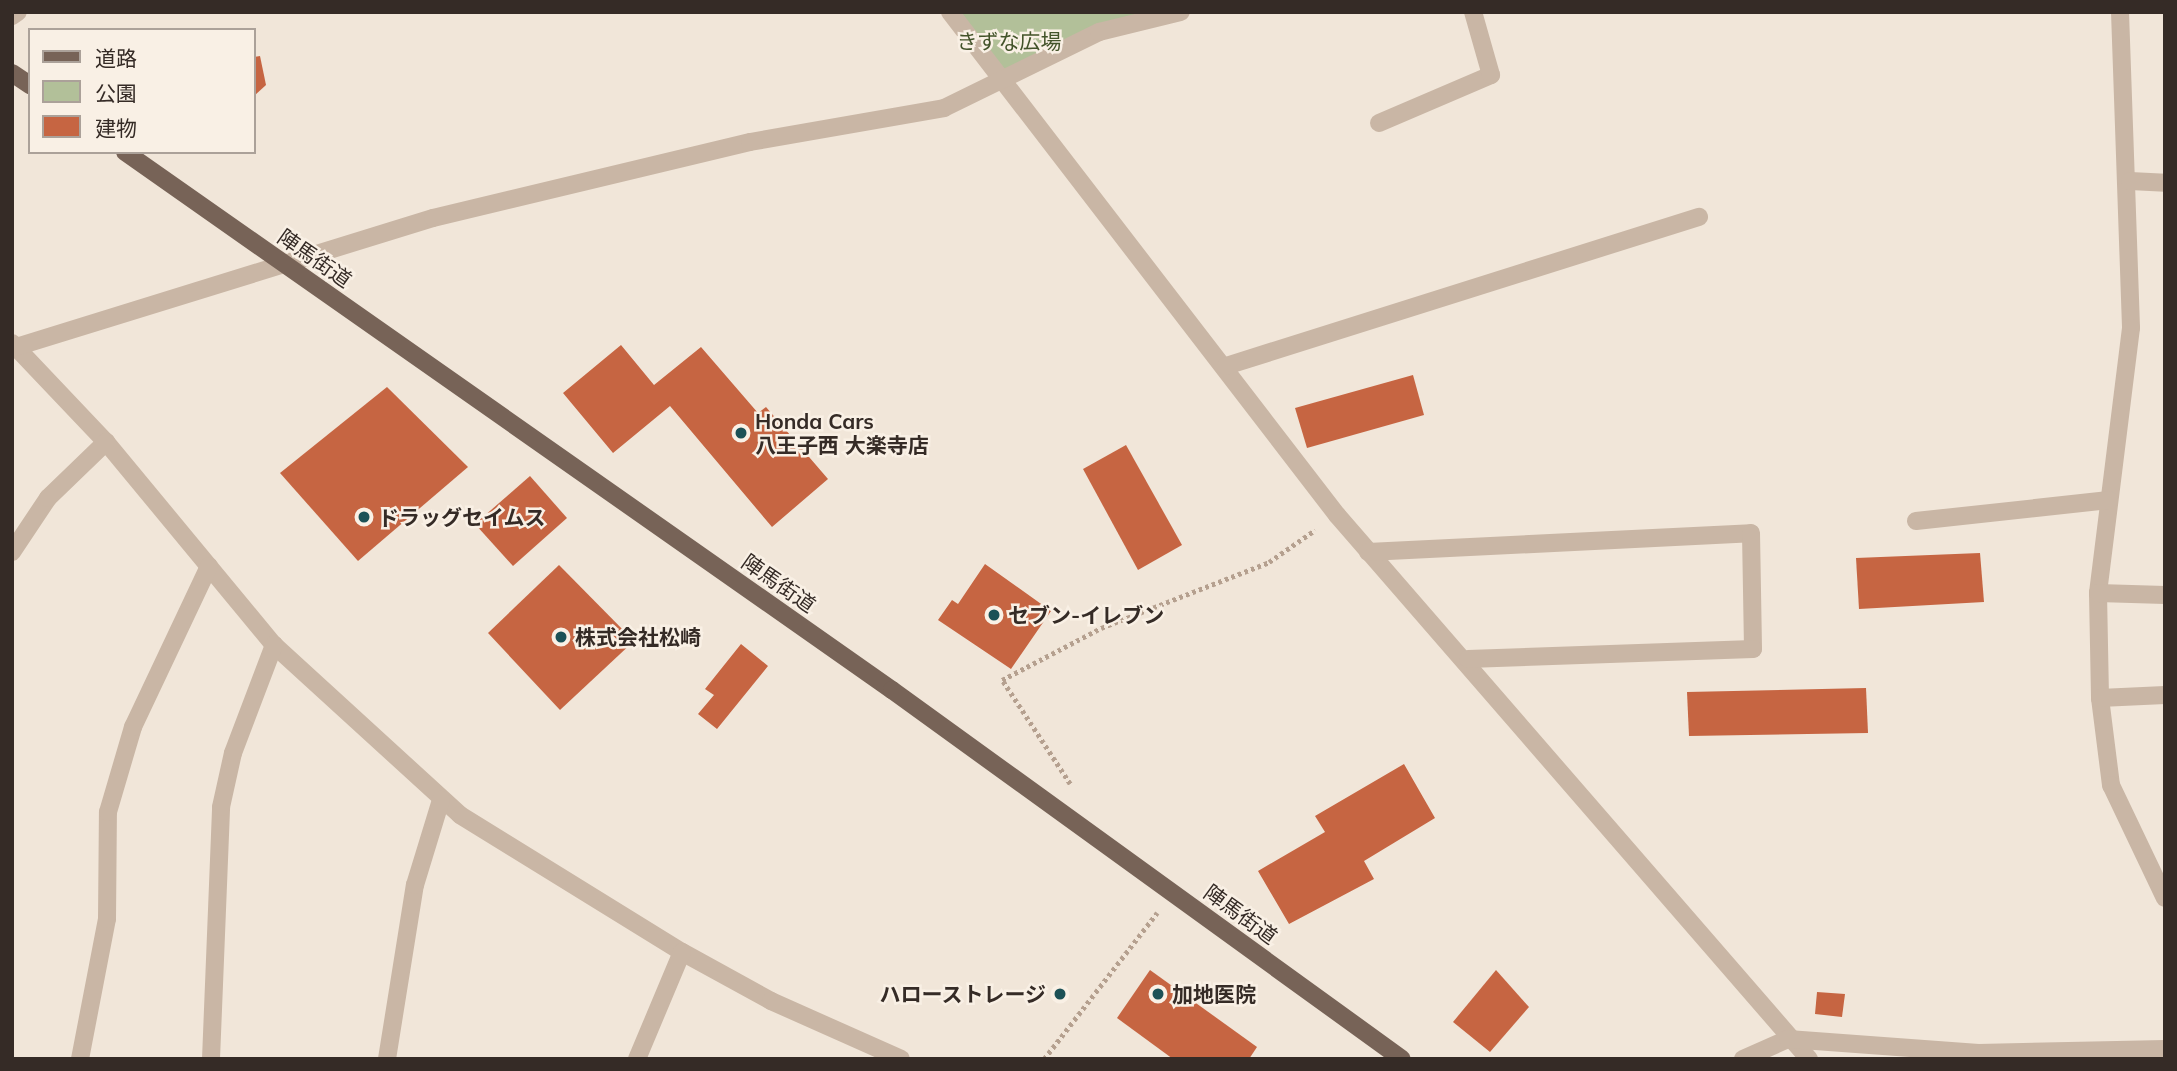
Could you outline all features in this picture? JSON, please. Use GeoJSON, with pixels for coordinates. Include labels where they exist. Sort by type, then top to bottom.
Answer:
{"type":"FeatureCollection","features":[{"type":"Feature","properties":{"kind":"main road"},"geometry":{"type":"LineString","coordinates":[[12,72],[28,84]]}},
{"type":"Feature","properties":{"kind":"main road","name":"陣馬街道"},"geometry":{"type":"LineString","coordinates":[[128,154],[1068,817],[1402,1059]]}},
{"type":"Feature","properties":{"kind":"street"},"geometry":{"type":"LineString","coordinates":[[12,16],[18,12]]}},
{"type":"Feature","properties":{"kind":"street"},"geometry":{"type":"LineString","coordinates":[[950,12],[1226,366],[1337,515],[1468,660],[1788,1039],[1809,1059]]}},
{"type":"Feature","properties":{"kind":"street"},"geometry":{"type":"LineString","coordinates":[[901,1059],[771,1001],[682,953],[441,800],[274,645],[106,442],[14,345],[289,267],[459,212],[750,142],[944,108],[973,97],[1000,75],[1099,32],[1181,12]]}},
{"type":"Feature","properties":{"kind":"street"},"geometry":{"type":"LineString","coordinates":[[1379,123],[1491,75],[1473,12]]}},
{"type":"Feature","properties":{"kind":"street"},"geometry":{"type":"LineString","coordinates":[[2120,12],[2130,181],[2131,328],[2098,593],[2100,698],[2110,785],[2165,898]]}},
{"type":"Feature","properties":{"kind":"street"},"geometry":{"type":"LineString","coordinates":[[2130,181],[2165,183]]}},
{"type":"Feature","properties":{"kind":"street"},"geometry":{"type":"LineString","coordinates":[[1226,366],[1699,217]]}},
{"type":"Feature","properties":{"kind":"street"},"geometry":{"type":"LineString","coordinates":[[12,552],[48,498],[106,442]]}},
{"type":"Feature","properties":{"kind":"street"},"geometry":{"type":"LineString","coordinates":[[1916,521],[2109,500]]}},
{"type":"Feature","properties":{"kind":"street"},"geometry":{"type":"LineString","coordinates":[[1368,552],[1751,533],[1753,649],[1468,660]]}},
{"type":"Feature","properties":{"kind":"street"},"geometry":{"type":"LineString","coordinates":[[80,1059],[107,919],[108,812],[133,727],[209,566]]}},
{"type":"Feature","properties":{"kind":"street"},"geometry":{"type":"LineString","coordinates":[[2098,593],[2165,594]]}},
{"type":"Feature","properties":{"kind":"street"},"geometry":{"type":"LineString","coordinates":[[211,1059],[221,807],[233,753],[274,645]]}},
{"type":"Feature","properties":{"kind":"street"},"geometry":{"type":"LineString","coordinates":[[2100,698],[2165,695]]}},
{"type":"Feature","properties":{"kind":"street"},"geometry":{"type":"LineString","coordinates":[[387,1059],[415,885],[441,800]]}},
{"type":"Feature","properties":{"kind":"street"},"geometry":{"type":"LineString","coordinates":[[637,1059],[682,953]]}},
{"type":"Feature","properties":{"kind":"street"},"geometry":{"type":"LineString","coordinates":[[1743,1059],[1788,1039],[1978,1053],[2165,1049]]}},
{"type":"Feature","properties":{"kind":"path"},"geometry":{"type":"LineString","coordinates":[[1068,817],[1070,780],[1002,680],[1139,611],[1269,562],[1337,515]]}},
{"type":"Feature","properties":{"kind":"path"},"geometry":{"type":"LineString","coordinates":[[1044,1059],[1172,892]]}},
{"type":"Feature","properties":{"kind":"green space","name":"きずな広場"},"geometry":{"type":"Polygon","coordinates":[[[950,12],[1157,12],[1000,75],[950,12]]]}},
{"type":"Feature","properties":{"kind":"building"},"geometry":{"type":"Polygon","coordinates":[[[260,56],[266,85],[256,94],[256,57],[260,56]]]}},
{"type":"Feature","properties":{"kind":"building","name":"Honda Cars 八王子西 大楽寺店"},"geometry":{"type":"Polygon","coordinates":[[[621,345],[654,385],[701,347],[758,413],[766,407],[828,479],[772,527],[670,406],[613,453],[563,393],[621,345]]]}},
{"type":"Feature","properties":{"kind":"building"},"geometry":{"type":"Polygon","coordinates":[[[1413,375],[1424,415],[1307,448],[1295,408],[1413,375]]]}},
{"type":"Feature","properties":{"kind":"building","name":"ドラッグセイムス"},"geometry":{"type":"Polygon","coordinates":[[[387,387],[468,467],[358,561],[280,473],[387,387]]]}},
{"type":"Feature","properties":{"kind":"building"},"geometry":{"type":"Polygon","coordinates":[[[1126,445],[1182,545],[1138,570],[1083,469],[1126,445]]]}},
{"type":"Feature","properties":{"kind":"building"},"geometry":{"type":"Polygon","coordinates":[[[530,476],[567,518],[513,566],[475,524],[530,476]]]}},
{"type":"Feature","properties":{"kind":"building"},"geometry":{"type":"Polygon","coordinates":[[[1980,553],[1984,602],[1859,609],[1856,558],[1980,553]]]}},
{"type":"Feature","properties":{"kind":"building","name":"セブン-イレブン"},"geometry":{"type":"Polygon","coordinates":[[[985,564],[1051,611],[1011,669],[938,620],[952,600],[958,604],[985,564]]]}},
{"type":"Feature","properties":{"kind":"building","name":"株式会社松崎"},"geometry":{"type":"Polygon","coordinates":[[[559,565],[634,641],[560,710],[488,633],[559,565]]]}},
{"type":"Feature","properties":{"kind":"building"},"geometry":{"type":"Polygon","coordinates":[[[741,644],[768,666],[717,729],[698,714],[714,695],[705,689],[741,644]]]}},
{"type":"Feature","properties":{"kind":"building"},"geometry":{"type":"Polygon","coordinates":[[[1866,688],[1868,733],[1689,736],[1687,692],[1866,688]]]}},
{"type":"Feature","properties":{"kind":"building"},"geometry":{"type":"Polygon","coordinates":[[[1404,764],[1435,818],[1364,861],[1374,879],[1289,924],[1258,871],[1325,832],[1315,816],[1404,764]]]}},
{"type":"Feature","properties":{"kind":"building","name":"加地医院"},"geometry":{"type":"Polygon","coordinates":[[[1150,970],[1257,1047],[1249,1059],[1173,1059],[1117,1018],[1150,970]]]}},
{"type":"Feature","properties":{"kind":"building"},"geometry":{"type":"Polygon","coordinates":[[[1496,970],[1529,1007],[1490,1052],[1453,1022],[1496,970]]]}},
{"type":"Feature","properties":{"kind":"building"},"geometry":{"type":"Polygon","coordinates":[[[1817,992],[1845,994],[1842,1017],[1815,1014],[1817,992]]]}},
{"type":"Feature","properties":{"kind":"place","name":"Honda Cars 八王子西 大楽寺店"},"geometry":{"type":"Point","coordinates":[741,433]}},
{"type":"Feature","properties":{"kind":"place","name":"ドラッグセイムス"},"geometry":{"type":"Point","coordinates":[364,517]}},
{"type":"Feature","properties":{"kind":"place","name":"セブン-イレブン"},"geometry":{"type":"Point","coordinates":[994,615]}},
{"type":"Feature","properties":{"kind":"place","name":"株式会社松崎"},"geometry":{"type":"Point","coordinates":[561,637]}},
{"type":"Feature","properties":{"kind":"place","name":"ハローストレージ"},"geometry":{"type":"Point","coordinates":[1060,994]}},
{"type":"Feature","properties":{"kind":"place","name":"加地医院"},"geometry":{"type":"Point","coordinates":[1158,994]}}]}
